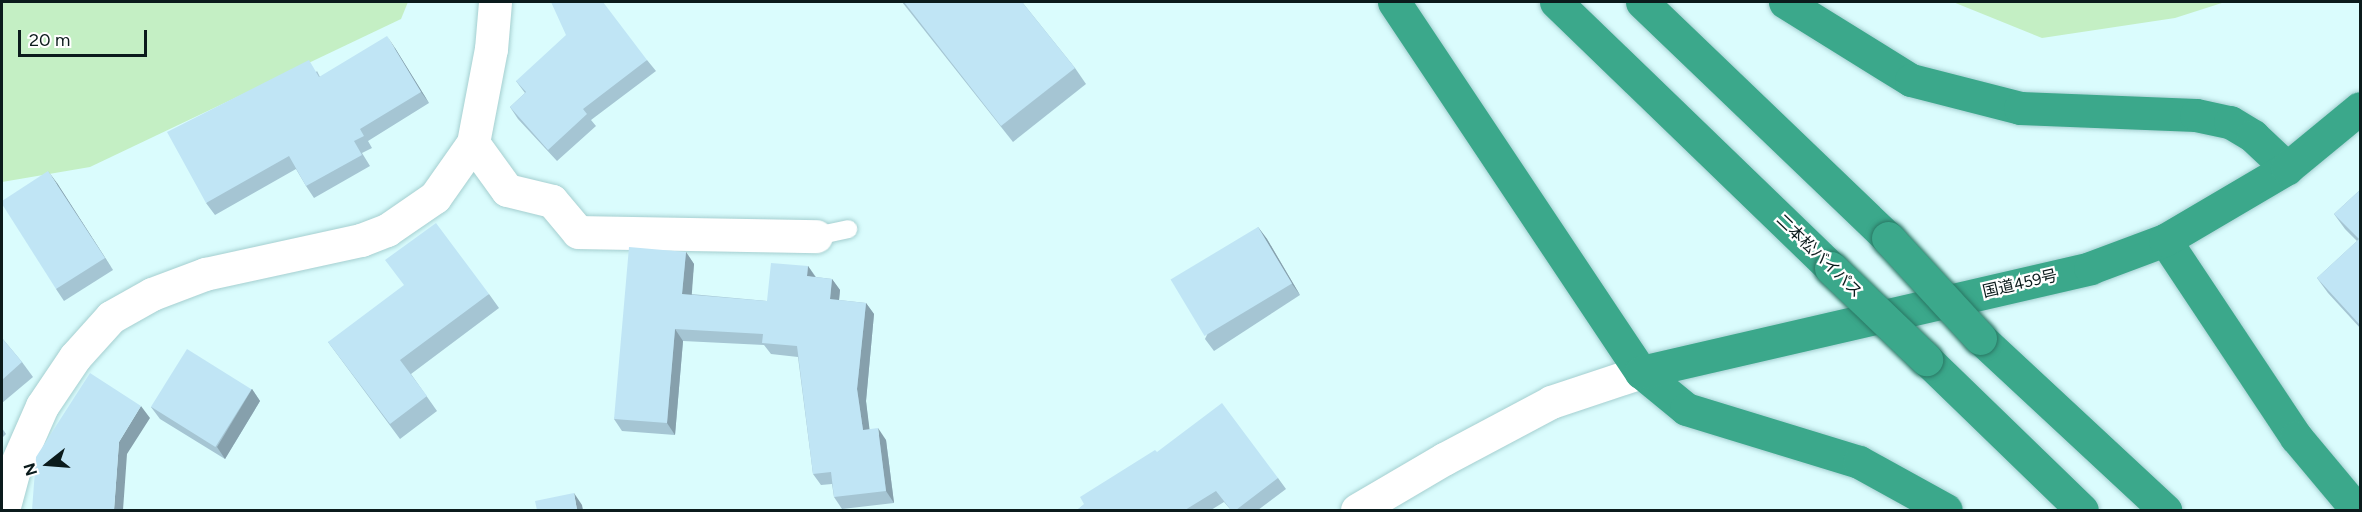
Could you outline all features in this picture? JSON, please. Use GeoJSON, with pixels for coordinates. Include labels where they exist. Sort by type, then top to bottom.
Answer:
{"type":"FeatureCollection","features":[{"type":"Feature","properties":{"kind":"highway"},"geometry":{"type":"LineString","coordinates":[[1394,2],[1641,372],[1686,409],[1858,462],[1946,510]]}},
{"type":"Feature","properties":{"kind":"highway","name":"二本松バイパス"},"geometry":{"type":"LineString","coordinates":[[1556,2],[2082,510]]}},
{"type":"Feature","properties":{"kind":"highway"},"geometry":{"type":"LineString","coordinates":[[1642,2],[1888,238],[1980,338],[2165,510]]}},
{"type":"Feature","properties":{"kind":"highway"},"geometry":{"type":"LineString","coordinates":[[1785,2],[1911,80],[2020,108],[2196,115],[2230,122],[2253,136],[2287,168]]}},
{"type":"Feature","properties":{"kind":"highway","name":"国道459号"},"geometry":{"type":"LineString","coordinates":[[1641,372],[2090,268],[2165,240],[2287,168],[2361,108]]}},
{"type":"Feature","properties":{"kind":"highway"},"geometry":{"type":"LineString","coordinates":[[2165,240],[2296,437],[2356,502]]}},
{"type":"Feature","properties":{"kind":"street"},"geometry":{"type":"LineString","coordinates":[[3,510],[13,471],[42,406],[75,357],[111,317],[152,294],[205,274],[361,240],[387,230],[435,197],[473,143],[491,49],[495,2]]}},
{"type":"Feature","properties":{"kind":"street"},"geometry":{"type":"LineString","coordinates":[[473,143],[507,190],[552,201],[578,232],[816,236]]}},
{"type":"Feature","properties":{"kind":"street"},"geometry":{"type":"LineString","coordinates":[[1357,510],[1444,459],[1551,402],[1641,372]]}},
{"type":"Feature","properties":{"kind":"lane"},"geometry":{"type":"LineString","coordinates":[[816,236],[848,229]]}},
{"type":"Feature","properties":{"kind":"green space"},"geometry":{"type":"Polygon","coordinates":[[[2,2],[408,2],[401,19],[90,167],[2,182],[2,2]]]}},
{"type":"Feature","properties":{"kind":"green space"},"geometry":{"type":"Polygon","coordinates":[[[1953,2],[2225,2],[2175,18],[2042,38],[1953,2]]]}},
{"type":"Feature","properties":{"kind":"building"},"geometry":{"type":"Polygon","coordinates":[[[551,2],[603,2],[647,60],[583,109],[587,114],[548,150],[510,107],[526,92],[516,81],[566,35],[551,2]]]}},
{"type":"Feature","properties":{"kind":"building"},"geometry":{"type":"Polygon","coordinates":[[[904,2],[1022,2],[1075,68],[1001,126],[904,2]]]}},
{"type":"Feature","properties":{"kind":"building"},"geometry":{"type":"Polygon","coordinates":[[[387,36],[421,92],[360,129],[364,136],[354,141],[362,155],[306,186],[289,156],[206,203],[167,132],[309,60],[319,77],[387,36]]]}},
{"type":"Feature","properties":{"kind":"building"},"geometry":{"type":"Polygon","coordinates":[[[48,171],[105,258],[56,289],[2,204],[2,201],[48,171]]]}},
{"type":"Feature","properties":{"kind":"building"},"geometry":{"type":"Polygon","coordinates":[[[2361,189],[2360,325],[2317,278],[2359,239],[2334,214],[2361,189]]]}},
{"type":"Feature","properties":{"kind":"building"},"geometry":{"type":"Polygon","coordinates":[[[436,223],[489,294],[400,360],[427,396],[390,424],[328,342],[404,285],[385,260],[436,223]]]}},
{"type":"Feature","properties":{"kind":"building"},"geometry":{"type":"Polygon","coordinates":[[[1258,227],[1292,284],[1205,336],[1171,280],[1258,227]]]}},
{"type":"Feature","properties":{"kind":"building"},"geometry":{"type":"Polygon","coordinates":[[[629,247],[686,252],[682,294],[767,301],[771,263],[808,266],[807,276],[832,279],[830,299],[866,303],[857,389],[863,430],[878,428],[886,491],[834,497],[831,472],[813,474],[797,346],[762,343],[763,334],[675,329],[667,423],[614,419],[629,247]]]}},
{"type":"Feature","properties":{"kind":"building"},"geometry":{"type":"Polygon","coordinates":[[[2,338],[22,362],[2,380],[2,338]]]}},
{"type":"Feature","properties":{"kind":"building"},"geometry":{"type":"Polygon","coordinates":[[[187,349],[251,389],[215,447],[151,407],[187,349]]]}},
{"type":"Feature","properties":{"kind":"building"},"geometry":{"type":"Polygon","coordinates":[[[90,373],[141,406],[119,442],[114,510],[32,510],[36,457],[90,373]]]}},
{"type":"Feature","properties":{"kind":"building"},"geometry":{"type":"Polygon","coordinates":[[[1222,403],[1278,478],[1236,510],[1231,510],[1216,491],[1185,510],[1077,510],[1084,504],[1080,497],[1155,450],[1157,452],[1222,403]]]}},
{"type":"Feature","properties":{"kind":"building"},"geometry":{"type":"Polygon","coordinates":[[[574,493],[577,510],[537,510],[535,501],[574,493]]]}}]}
